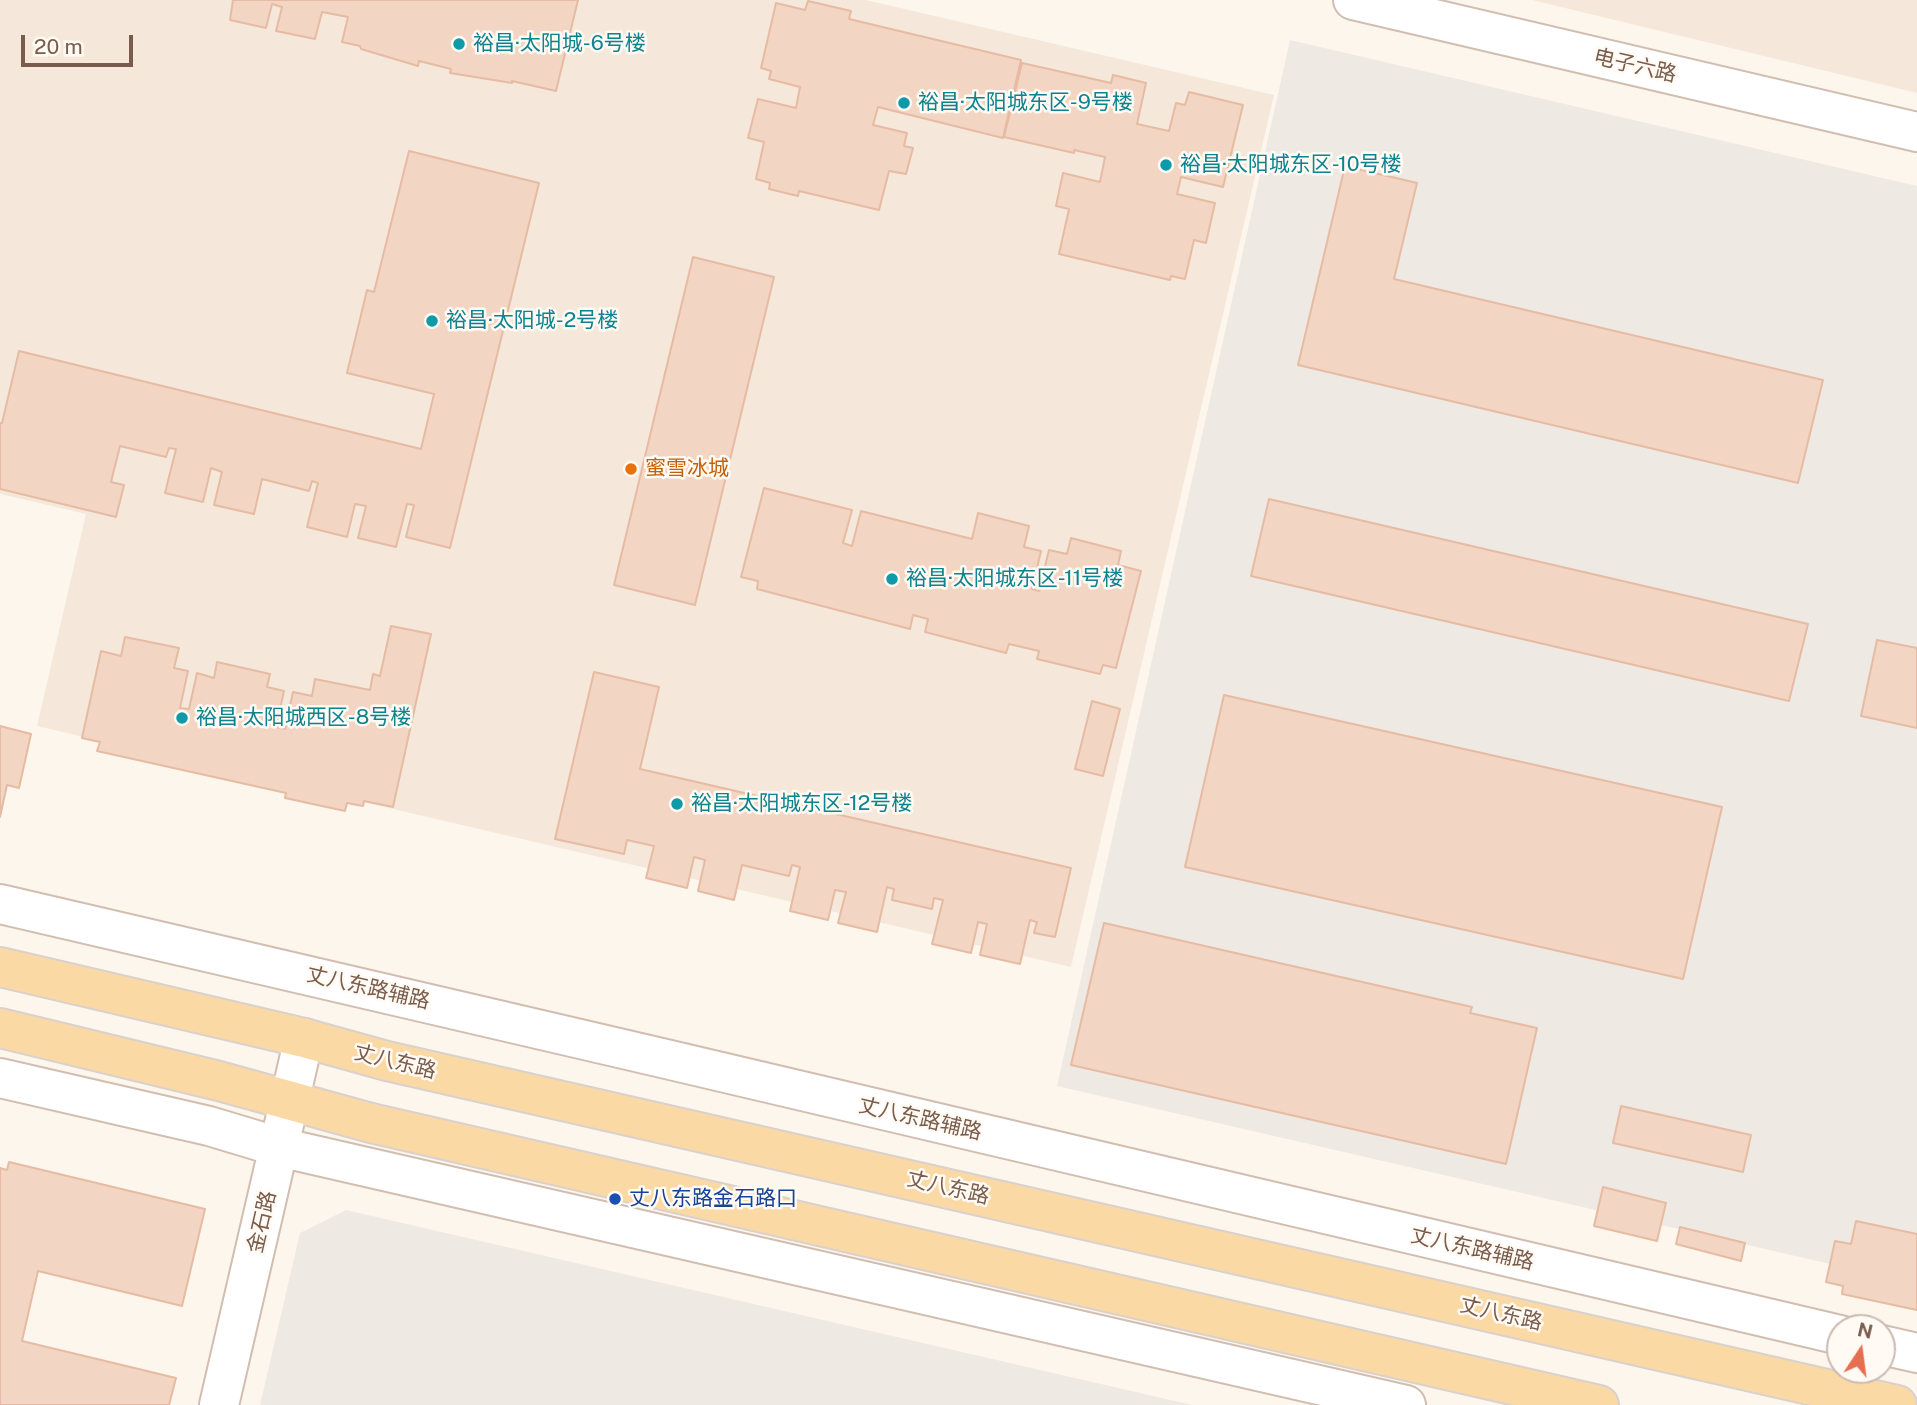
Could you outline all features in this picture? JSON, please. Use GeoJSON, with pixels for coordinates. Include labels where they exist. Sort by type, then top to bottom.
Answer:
{"type":"FeatureCollection","features":[{"type":"Feature","properties":{"kind":"main road","name":"丈八东路"},"geometry":{"type":"LineString","coordinates":[[0,967],[304,1038],[400,1064],[1897,1405]]}},
{"type":"Feature","properties":{"kind":"main road"},"geometry":{"type":"LineString","coordinates":[[0,1028],[219,1081],[384,1126],[1599,1405]]}},
{"type":"Feature","properties":{"kind":"street","name":"电子六路"},"geometry":{"type":"LineString","coordinates":[[1353,0],[1917,132]]}},
{"type":"Feature","properties":{"kind":"street","name":"丈八东路辅路"},"geometry":{"type":"LineString","coordinates":[[0,904],[400,995],[1826,1332]]}},
{"type":"Feature","properties":{"kind":"street","name":"金石路"},"geometry":{"type":"LineString","coordinates":[[219,1405],[304,1038]]}},
{"type":"Feature","properties":{"kind":"street"},"geometry":{"type":"LineString","coordinates":[[0,1078],[209,1126],[279,1147],[1406,1405]]}},
{"type":"Feature","properties":{"kind":"street"},"geometry":{"type":"LineString","coordinates":[[1896,1348],[1917,1353]]}},
{"type":"Feature","properties":{"kind":"shaded area"},"geometry":{"type":"Polygon","coordinates":[[[0,0],[866,0],[1274,95],[1071,967],[37,726],[86,514],[0,494],[0,0]]]}},
{"type":"Feature","properties":{"kind":"shaded area"},"geometry":{"type":"Polygon","coordinates":[[[1532,0],[1917,0],[1917,93],[1532,0]]]}},
{"type":"Feature","properties":{"kind":"shaded area"},"geometry":{"type":"Polygon","coordinates":[[[1290,40],[1917,186],[1917,1284],[1057,1086],[1290,40]]]}},
{"type":"Feature","properties":{"kind":"shaded area"},"geometry":{"type":"Polygon","coordinates":[[[346,1210],[1192,1405],[260,1405],[300,1233],[346,1210]]]}},
{"type":"Feature","properties":{"kind":"building","name":"裕昌·太阳城-6号楼"},"geometry":{"type":"Polygon","coordinates":[[[233,0],[578,0],[556,91],[512,81],[450,73],[451,69],[419,61],[418,66],[361,49],[360,46],[342,42],[348,17],[322,12],[315,39],[276,31],[282,7],[272,4],[266,28],[230,20],[233,0]]]}},
{"type":"Feature","properties":{"kind":"building","name":"裕昌·太阳城东区-9号楼"},"geometry":{"type":"Polygon","coordinates":[[[808,1],[851,11],[849,19],[1021,60],[1003,138],[878,107],[873,125],[907,133],[904,146],[913,148],[906,174],[889,171],[879,210],[799,191],[798,196],[769,189],[770,183],[756,179],[764,142],[748,138],[758,99],[796,108],[800,87],[769,79],[771,71],[761,68],[776,3],[805,10],[808,1]]]}},
{"type":"Feature","properties":{"kind":"building","name":"裕昌·太阳城东区-10号楼"},"geometry":{"type":"Polygon","coordinates":[[[1022,63],[1111,83],[1113,75],[1146,83],[1137,124],[1169,131],[1176,103],[1185,105],[1189,92],[1243,105],[1223,187],[1181,177],[1177,194],[1215,203],[1206,243],[1194,240],[1185,279],[1171,276],[1170,280],[1059,254],[1069,209],[1056,206],[1063,173],[1100,182],[1105,157],[1004,137],[1022,63]]]}},
{"type":"Feature","properties":{"kind":"building","name":"裕昌·太阳城-2号楼"},"geometry":{"type":"Polygon","coordinates":[[[409,151],[539,183],[450,548],[406,537],[414,505],[407,504],[396,547],[358,538],[366,506],[355,504],[347,537],[307,527],[318,483],[312,481],[309,491],[262,479],[254,514],[214,505],[222,472],[211,468],[203,502],[165,493],[176,449],[169,448],[166,457],[120,446],[111,482],[124,485],[116,517],[0,489],[0,423],[19,351],[421,449],[434,394],[347,373],[367,290],[374,292],[409,151]]]}},
{"type":"Feature","properties":{"kind":"building"},"geometry":{"type":"Polygon","coordinates":[[[1345,166],[1417,183],[1394,279],[1823,380],[1798,483],[1298,365],[1345,166]]]}},
{"type":"Feature","properties":{"kind":"building"},"geometry":{"type":"Polygon","coordinates":[[[693,257],[774,277],[695,605],[614,585],[693,257]]]}},
{"type":"Feature","properties":{"kind":"building","name":"裕昌·太阳城东区-11号楼"},"geometry":{"type":"Polygon","coordinates":[[[764,488],[852,510],[843,543],[852,546],[861,511],[972,539],[978,513],[1029,526],[1024,547],[1041,551],[1032,589],[1039,591],[1049,550],[1067,554],[1071,538],[1121,551],[1118,565],[1141,571],[1116,668],[1103,665],[1100,674],[1037,659],[1039,651],[1009,644],[1006,653],[925,632],[928,619],[913,615],[910,629],[757,589],[758,581],[741,577],[764,488]]]}},
{"type":"Feature","properties":{"kind":"building"},"geometry":{"type":"Polygon","coordinates":[[[1269,499],[1808,624],[1789,701],[1251,576],[1269,499]]]}},
{"type":"Feature","properties":{"kind":"building","name":"裕昌·太阳城西区-8号楼"},"geometry":{"type":"Polygon","coordinates":[[[391,626],[431,634],[393,807],[364,801],[363,806],[347,803],[345,811],[285,798],[286,793],[97,751],[100,742],[82,738],[101,651],[121,656],[125,637],[179,648],[174,668],[188,671],[180,708],[189,709],[197,673],[214,678],[217,662],[270,674],[267,687],[284,691],[276,727],[285,729],[293,692],[312,696],[315,679],[370,690],[373,674],[380,676],[391,626]]]}},
{"type":"Feature","properties":{"kind":"building"},"geometry":{"type":"Polygon","coordinates":[[[1877,640],[1917,648],[1917,728],[1861,716],[1877,640]]]}},
{"type":"Feature","properties":{"kind":"building","name":"裕昌·太阳城东区-12号楼"},"geometry":{"type":"Polygon","coordinates":[[[594,672],[659,687],[640,769],[1071,868],[1055,937],[1034,933],[1037,922],[1030,920],[1020,964],[980,955],[987,924],[978,922],[971,953],[932,944],[943,900],[934,898],[932,909],[892,900],[894,889],[887,887],[877,932],[838,923],[846,892],[835,890],[828,920],[790,911],[800,867],[792,865],[789,876],[742,865],[734,900],[698,891],[705,860],[694,857],[687,888],[646,878],[654,846],[627,840],[624,854],[555,839],[594,672]]]}},
{"type":"Feature","properties":{"kind":"building"},"geometry":{"type":"Polygon","coordinates":[[[1224,695],[1722,807],[1683,979],[1185,867],[1224,695]]]}},
{"type":"Feature","properties":{"kind":"building"},"geometry":{"type":"Polygon","coordinates":[[[1092,701],[1120,709],[1103,776],[1075,769],[1092,701]]]}},
{"type":"Feature","properties":{"kind":"building"},"geometry":{"type":"Polygon","coordinates":[[[0,726],[31,734],[19,788],[7,785],[0,817],[0,726]]]}},
{"type":"Feature","properties":{"kind":"building"},"geometry":{"type":"Polygon","coordinates":[[[1104,923],[1472,1007],[1470,1013],[1537,1028],[1506,1164],[1071,1065],[1104,923]]]}},
{"type":"Feature","properties":{"kind":"building"},"geometry":{"type":"Polygon","coordinates":[[[1621,1106],[1751,1135],[1743,1172],[1613,1143],[1621,1106]]]}},
{"type":"Feature","properties":{"kind":"building"},"geometry":{"type":"Polygon","coordinates":[[[9,1162],[205,1209],[182,1306],[38,1271],[22,1341],[176,1378],[169,1405],[0,1405],[0,1168],[7,1170],[9,1162]]]}},
{"type":"Feature","properties":{"kind":"building"},"geometry":{"type":"Polygon","coordinates":[[[1603,1187],[1666,1203],[1657,1241],[1594,1226],[1603,1187]]]}},
{"type":"Feature","properties":{"kind":"building"},"geometry":{"type":"Polygon","coordinates":[[[1856,1221],[1917,1234],[1917,1310],[1842,1294],[1843,1286],[1826,1282],[1835,1241],[1851,1244],[1856,1221]]]}},
{"type":"Feature","properties":{"kind":"building"},"geometry":{"type":"Polygon","coordinates":[[[1680,1227],[1745,1243],[1741,1261],[1676,1244],[1680,1227]]]}},
{"type":"Feature","properties":{"kind":"place","name":"裕昌·太阳城-6号楼"},"geometry":{"type":"Point","coordinates":[459,44]}},
{"type":"Feature","properties":{"kind":"place","name":"裕昌·太阳城东区-9号楼"},"geometry":{"type":"Point","coordinates":[904,103]}},
{"type":"Feature","properties":{"kind":"place","name":"裕昌·太阳城东区-10号楼"},"geometry":{"type":"Point","coordinates":[1166,165]}},
{"type":"Feature","properties":{"kind":"place","name":"裕昌·太阳城-2号楼"},"geometry":{"type":"Point","coordinates":[432,321]}},
{"type":"Feature","properties":{"kind":"place","name":"蜜雪冰城"},"geometry":{"type":"Point","coordinates":[631,469]}},
{"type":"Feature","properties":{"kind":"place","name":"裕昌·太阳城东区-11号楼"},"geometry":{"type":"Point","coordinates":[892,579]}},
{"type":"Feature","properties":{"kind":"place","name":"裕昌·太阳城西区-8号楼"},"geometry":{"type":"Point","coordinates":[182,718]}},
{"type":"Feature","properties":{"kind":"place","name":"裕昌·太阳城东区-12号楼"},"geometry":{"type":"Point","coordinates":[677,804]}},
{"type":"Feature","properties":{"kind":"place","name":"丈八东路金石路口"},"geometry":{"type":"Point","coordinates":[615,1199]}}]}
